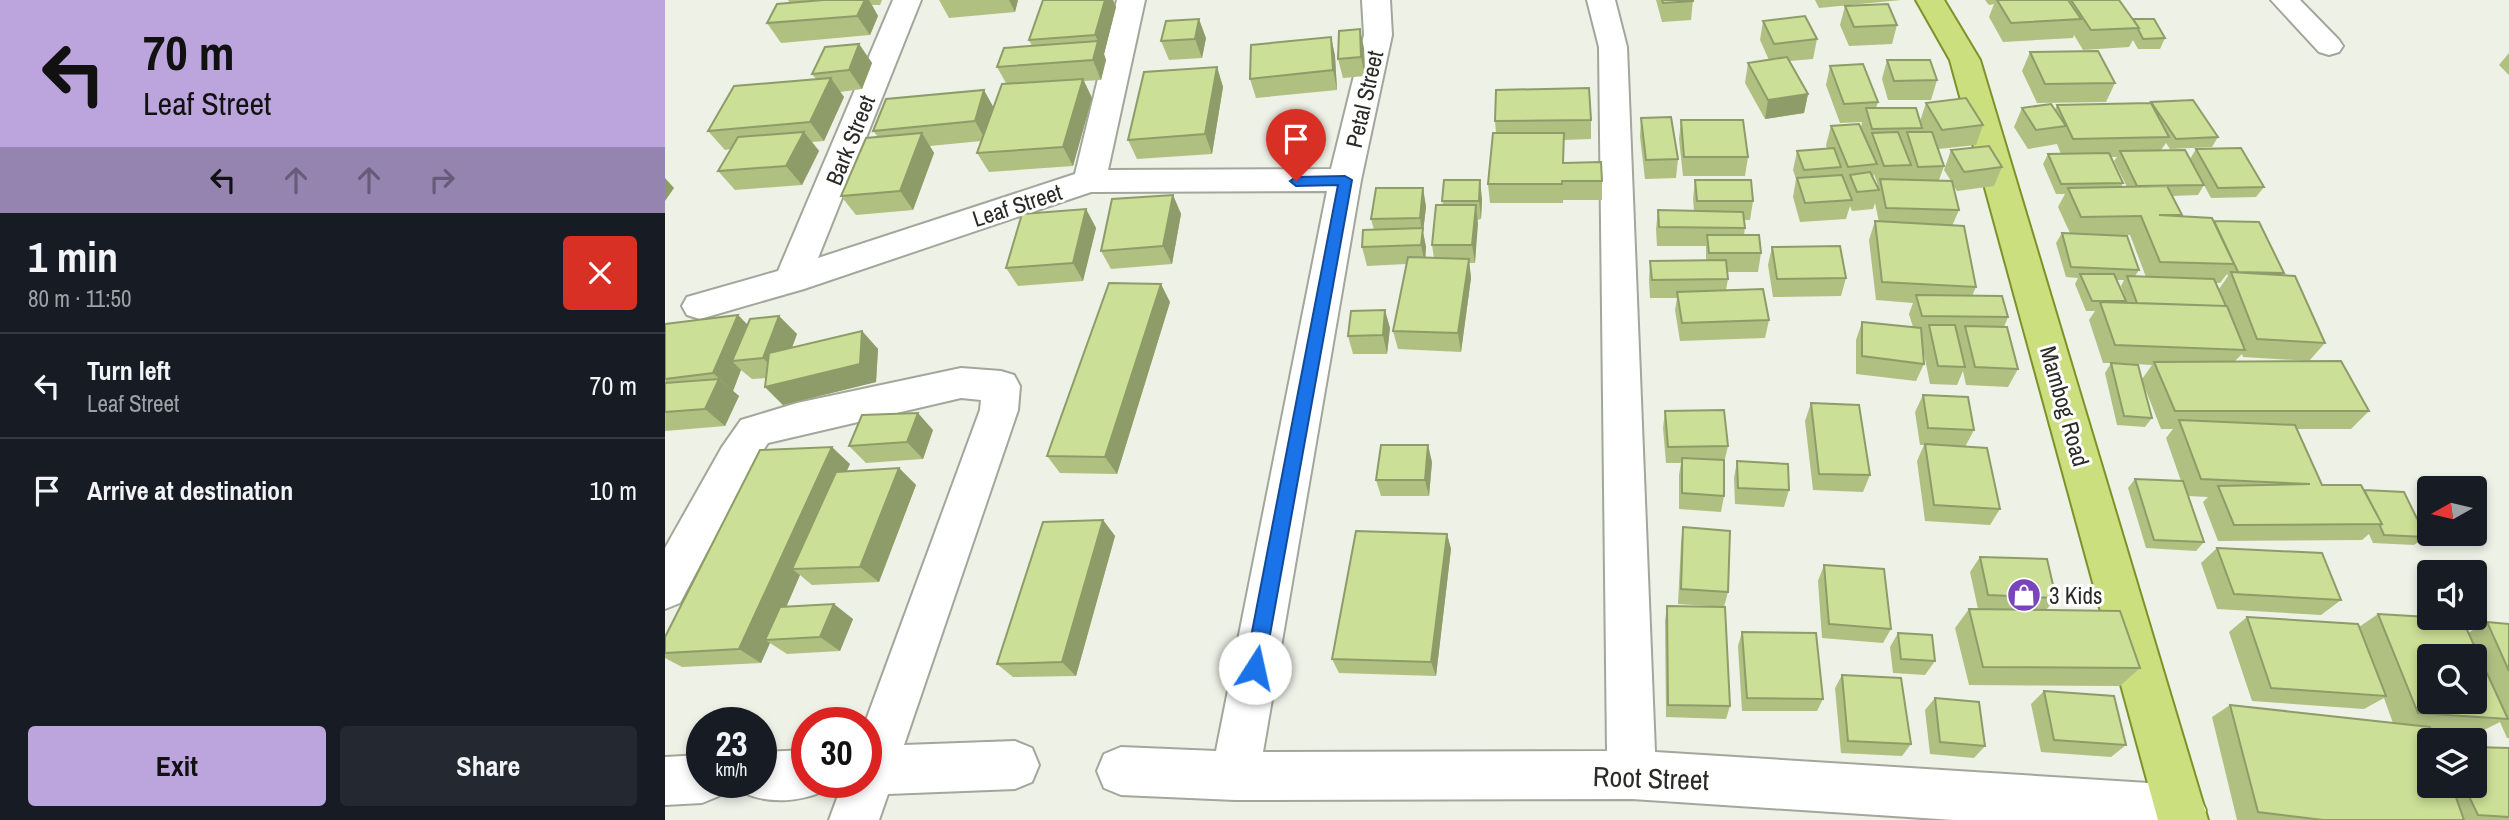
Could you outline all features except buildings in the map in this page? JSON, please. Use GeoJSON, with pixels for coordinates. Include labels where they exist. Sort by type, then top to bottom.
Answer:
{"type":"FeatureCollection","features":[{"type":"Feature","properties":{"kind":"main road","name":"Mambog Road"},"geometry":{"type":"LineString","coordinates":[[1930,0],[1965,60],[2182,815]]}},
{"type":"Feature","properties":{"kind":"street","name":"Bark Street"},"geometry":{"type":"LineString","coordinates":[[792,280],[908,0]]}},
{"type":"Feature","properties":{"kind":"street"},"geometry":{"type":"LineString","coordinates":[[1089,181],[1131,0]]}},
{"type":"Feature","properties":{"kind":"street","name":"Petal Street"},"geometry":{"type":"LineString","coordinates":[[1235,776],[1345,180],[1378,35],[1376,0]]}},
{"type":"Feature","properties":{"kind":"street"},"geometry":{"type":"LineString","coordinates":[[1601,0],[1613,47],[1632,775]]}},
{"type":"Feature","properties":{"kind":"street"},"geometry":{"type":"LineString","coordinates":[[2285,0],[2329,46]]}},
{"type":"Feature","properties":{"kind":"street","name":"Leaf Street"},"geometry":{"type":"LineString","coordinates":[[700,306],[792,280],[1089,181],[1345,180]]}},
{"type":"Feature","properties":{"kind":"street"},"geometry":{"type":"LineString","coordinates":[[665,589],[736,459],[755,431],[797,419],[961,383],[1001,386],[999,410],[882,732]]}},
{"type":"Feature","properties":{"kind":"street"},"geometry":{"type":"LineString","coordinates":[[882,770],[1015,765]]}},
{"type":"Feature","properties":{"kind":"street","name":"Root Street"},"geometry":{"type":"LineString","coordinates":[[1121,771],[1235,776],[1632,775],[2182,815]]}},
{"type":"Feature","properties":{"kind":"street"},"geometry":{"type":"LineString","coordinates":[[665,781],[686,780]]}},
{"type":"Feature","properties":{"kind":"street"},"geometry":{"type":"LineString","coordinates":[[854,820],[860,798]]}},
{"type":"Feature","properties":{"kind":"place","name":"3 Kids"},"geometry":{"type":"Point","coordinates":[2024,595]}},
{"type":"Feature","properties":{"kind":"route"},"geometry":{"type":"LineString","coordinates":[[1255,668],[1345,180],[1296,181]]}}]}
